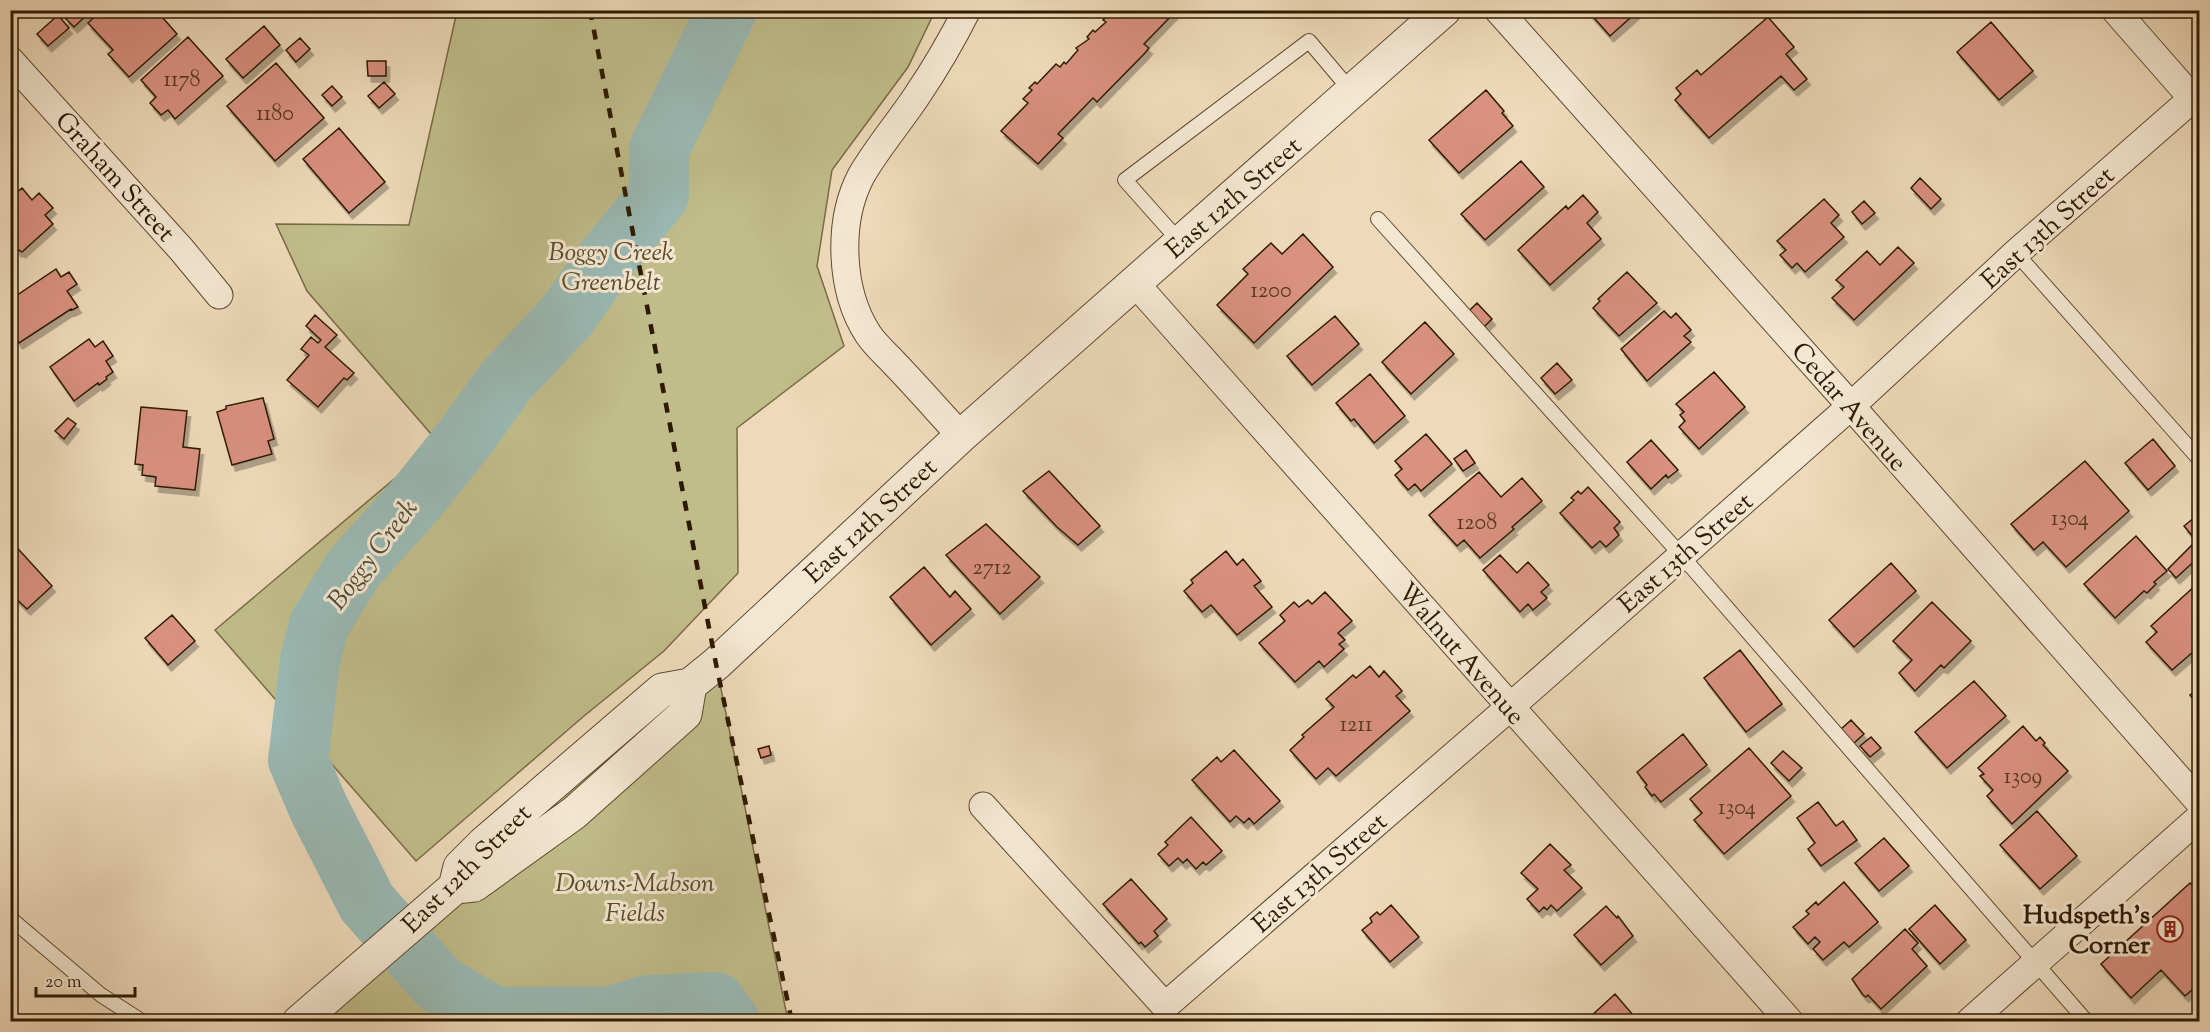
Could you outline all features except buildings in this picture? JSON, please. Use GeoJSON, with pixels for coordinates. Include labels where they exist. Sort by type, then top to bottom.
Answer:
{"type":"FeatureCollection","features":[{"type":"Feature","properties":{"kind":"street"},"geometry":{"type":"LineString","coordinates":[[961,436],[868,335],[856,309],[848,283],[845,254],[847,222],[860,178],[880,146],[929,79],[968,10]]}},
{"type":"Feature","properties":{"kind":"street","name":"East 12th Street"},"geometry":{"type":"LineString","coordinates":[[299,1022],[449,892],[460,867],[584,757],[662,690],[690,686],[961,436],[1444,10]]}},
{"type":"Feature","properties":{"kind":"street","name":"Cedar Avenue"},"geometry":{"type":"LineString","coordinates":[[1498,10],[1851,406],[2199,803]]}},
{"type":"Feature","properties":{"kind":"street"},"geometry":{"type":"LineString","coordinates":[[2115,10],[2197,99]]}},
{"type":"Feature","properties":{"kind":"street","name":"Graham Street"},"geometry":{"type":"LineString","coordinates":[[10,60],[181,249],[219,295]]}},
{"type":"Feature","properties":{"kind":"street","name":"East 13th Street"},"geometry":{"type":"LineString","coordinates":[[983,806],[1165,1006],[1510,707],[1851,406],[2016,253],[2197,99]]}},
{"type":"Feature","properties":{"kind":"street","name":"Walnut Avenue"},"geometry":{"type":"LineString","coordinates":[[1135,283],[1790,1022]]}},
{"type":"Feature","properties":{"kind":"street"},"geometry":{"type":"LineString","coordinates":[[1969,1022],[2199,817]]}},
{"type":"Feature","properties":{"kind":"lane"},"geometry":{"type":"LineString","coordinates":[[1180,243],[1125,180],[1309,41],[1352,92]]}},
{"type":"Feature","properties":{"kind":"lane"},"geometry":{"type":"LineString","coordinates":[[1378,219],[1681,555],[2087,1022]]}},
{"type":"Feature","properties":{"kind":"lane"},"geometry":{"type":"LineString","coordinates":[[2016,253],[2199,460]]}},
{"type":"Feature","properties":{"kind":"lane"},"geometry":{"type":"LineString","coordinates":[[10,918],[101,995],[143,1022]]}},
{"type":"Feature","properties":{"kind":"green space","name":"Boggy Creek Greenbelt"},"geometry":{"type":"Polygon","coordinates":[[[457,11],[935,11],[908,67],[832,170],[817,266],[844,346],[737,428],[738,573],[664,651],[584,716],[416,861],[215,630],[438,442],[307,291],[276,224],[409,225],[457,11]]]}},
{"type":"Feature","properties":{"kind":"green space","name":"Downs-Mabson Fields"},"geometry":{"type":"Polygon","coordinates":[[[716,664],[788,1021],[300,1022],[716,664]]]}},
{"type":"Feature","properties":{"kind":"waterway","name":"Boggy Creek"},"geometry":{"type":"LineString","coordinates":[[727,10],[659,149],[659,195],[606,260],[567,316],[505,382],[465,438],[416,499],[354,568],[319,625],[310,661],[298,760],[319,809],[367,903],[439,984],[494,1017],[612,1016],[648,1005],[716,1002],[730,1022]]}},
{"type":"Feature","properties":{"kind":"railway"},"geometry":{"type":"LineString","coordinates":[[590,10],[716,664],[792,1022]]}},
{"type":"Feature","properties":{"kind":"place","name":"Hudspeth's Corner"},"geometry":{"type":"Point","coordinates":[2170,929]}}]}
